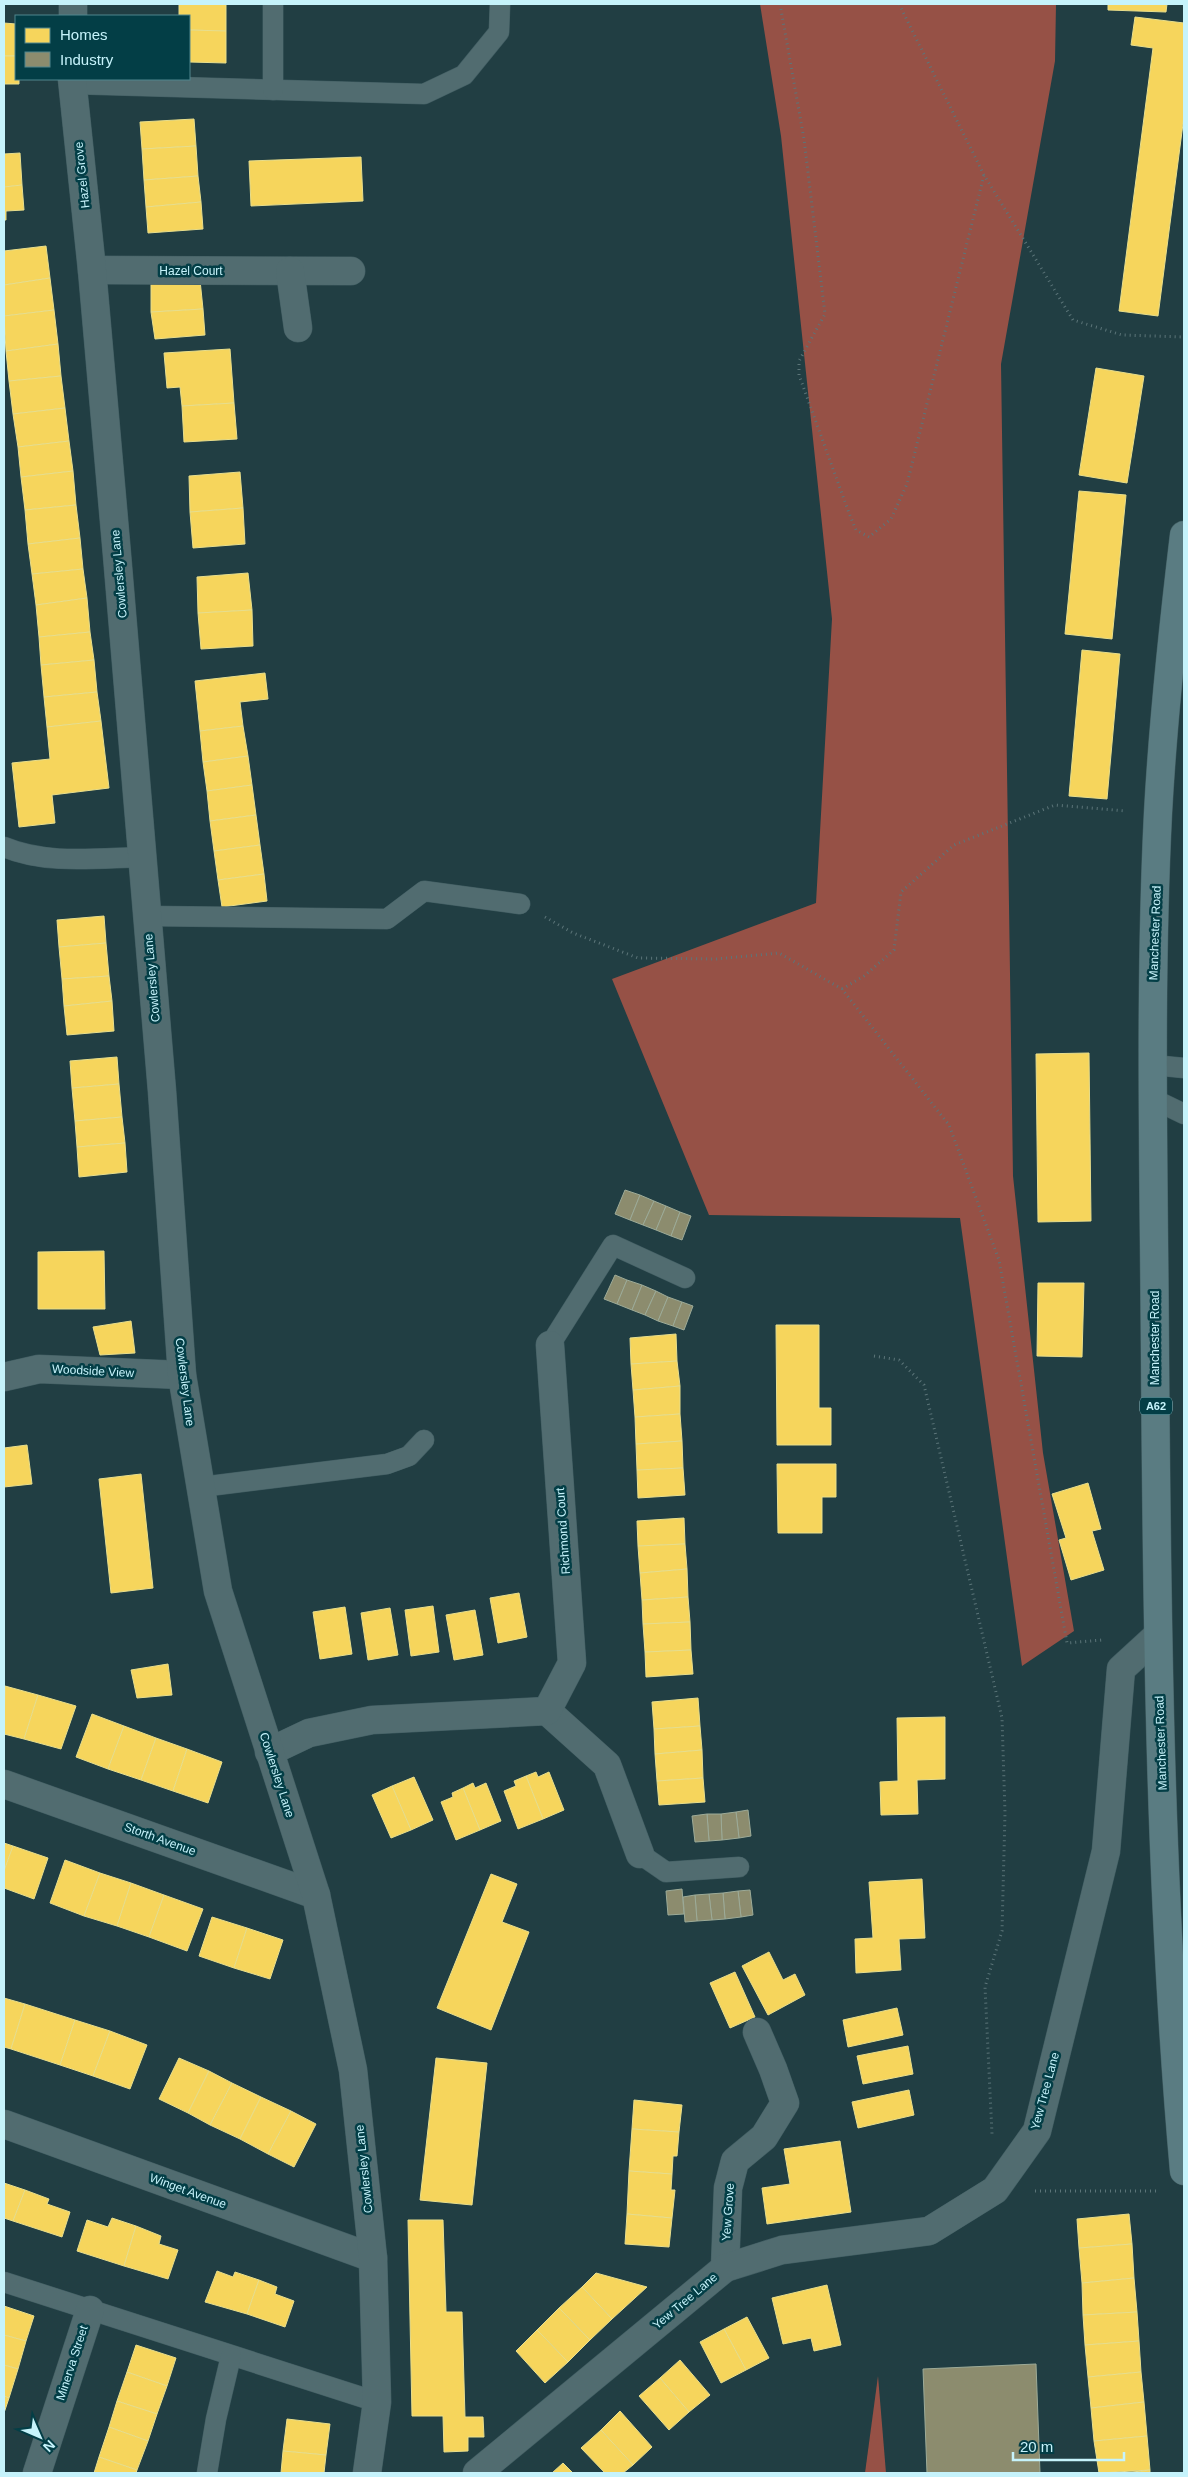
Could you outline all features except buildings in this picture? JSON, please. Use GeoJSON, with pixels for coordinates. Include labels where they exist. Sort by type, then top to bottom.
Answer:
{"type":"FeatureCollection","features":[{"type":"Feature","properties":{"kind":"main road","name":"Manchester Road"},"geometry":{"type":"LineString","coordinates":[[1175,2181],[1174,2049],[1177,1960],[1157,1636],[1153,1065],[1158,813],[1178,641],[1184,535]]}},
{"type":"Feature","properties":{"kind":"street","name":"Hazel Grove"},"geometry":{"type":"LineString","coordinates":[[72,82],[92,270]]}},
{"type":"Feature","properties":{"kind":"street","name":"Hazel Court"},"geometry":{"type":"LineString","coordinates":[[92,270],[351,271]]}},
{"type":"Feature","properties":{"kind":"street","name":"Cowlersley Lane"},"geometry":{"type":"LineString","coordinates":[[92,270],[143,857],[182,1375],[218,1591],[316,1895],[353,2070],[373,2258],[377,2402],[367,2473]]}},
{"type":"Feature","properties":{"kind":"street"},"geometry":{"type":"LineString","coordinates":[[290,271],[298,328]]}},
{"type":"Feature","properties":{"kind":"street","name":"Richmond Court"},"geometry":{"type":"LineString","coordinates":[[547,1711],[572,1664],[550,1345]]}},
{"type":"Feature","properties":{"kind":"street","name":"Woodside View"},"geometry":{"type":"LineString","coordinates":[[4,1377],[39,1369],[182,1375]]}},
{"type":"Feature","properties":{"kind":"street","name":"Yew Tree Lane"},"geometry":{"type":"LineString","coordinates":[[477,2473],[725,2268],[782,2250],[929,2230],[995,2190],[1037,2131],[1106,1851],[1121,1669],[1157,1636]]}},
{"type":"Feature","properties":{"kind":"street"},"geometry":{"type":"LineString","coordinates":[[269,1752],[309,1733],[372,1720],[547,1711],[607,1765],[640,1854]]}},
{"type":"Feature","properties":{"kind":"street","name":"Storth Avenue"},"geometry":{"type":"LineString","coordinates":[[4,1784],[316,1895]]}},
{"type":"Feature","properties":{"kind":"street","name":"Yew Grove"},"geometry":{"type":"LineString","coordinates":[[725,2268],[728,2188],[734,2161],[764,2137],[785,2103],[757,2032]]}},
{"type":"Feature","properties":{"kind":"street","name":"Winget Avenue"},"geometry":{"type":"LineString","coordinates":[[4,2124],[373,2258]]}},
{"type":"Feature","properties":{"kind":"street","name":"Minerva Street"},"geometry":{"type":"LineString","coordinates":[[37,2473],[90,2310]]}},
{"type":"Feature","properties":{"kind":"lane"},"geometry":{"type":"LineString","coordinates":[[273,4],[273,90]]}},
{"type":"Feature","properties":{"kind":"lane"},"geometry":{"type":"LineString","coordinates":[[72,82],[424,94],[464,75],[498,32],[500,4]]}},
{"type":"Feature","properties":{"kind":"lane"},"geometry":{"type":"LineString","coordinates":[[4,847],[16,852],[48,859],[143,857]]}},
{"type":"Feature","properties":{"kind":"lane"},"geometry":{"type":"LineString","coordinates":[[147,916],[387,919],[424,891],[520,904]]}},
{"type":"Feature","properties":{"kind":"lane"},"geometry":{"type":"LineString","coordinates":[[1153,1065],[1184,1068]]}},
{"type":"Feature","properties":{"kind":"lane"},"geometry":{"type":"LineString","coordinates":[[1153,1099],[1184,1114]]}},
{"type":"Feature","properties":{"kind":"lane"},"geometry":{"type":"LineString","coordinates":[[550,1345],[613,1245],[685,1278]]}},
{"type":"Feature","properties":{"kind":"lane"},"geometry":{"type":"LineString","coordinates":[[201,1487],[388,1464],[409,1456],[424,1440]]}},
{"type":"Feature","properties":{"kind":"lane"},"geometry":{"type":"LineString","coordinates":[[640,1854],[666,1872],[739,1867]]}},
{"type":"Feature","properties":{"kind":"lane"},"geometry":{"type":"LineString","coordinates":[[4,2282],[377,2402]]}},
{"type":"Feature","properties":{"kind":"lane"},"geometry":{"type":"LineString","coordinates":[[207,2473],[216,2419],[231,2356]]}},
{"type":"Feature","properties":{"kind":"path"},"geometry":{"type":"LineString","coordinates":[[780,4],[804,139],[825,314],[799,360],[800,375],[848,513],[856,530],[869,537],[891,519],[907,484],[984,175]]}},
{"type":"Feature","properties":{"kind":"path"},"geometry":{"type":"LineString","coordinates":[[899,4],[984,175],[1074,320],[1122,335],[1184,337]]}},
{"type":"Feature","properties":{"kind":"path"},"geometry":{"type":"LineString","coordinates":[[842,990],[864,976],[894,950],[901,892],[954,845],[1055,805],[1158,813]]}},
{"type":"Feature","properties":{"kind":"path"},"geometry":{"type":"LineString","coordinates":[[520,904],[573,933],[638,958],[716,959],[779,952],[842,990],[949,1126],[999,1260],[1067,1643],[1103,1640]]}},
{"type":"Feature","properties":{"kind":"path"},"geometry":{"type":"LineString","coordinates":[[874,1356],[900,1360],[924,1385],[1002,1718],[1005,1813],[1002,1931],[985,1987],[995,2190],[1148,2192],[1175,2181]]}},
{"type":"Feature","properties":{"kind":"shaded area"},"geometry":{"type":"Polygon","coordinates":[[[760,4],[1056,4],[1055,61],[1001,364],[1013,1176],[1043,1453],[1074,1631],[1022,1666],[960,1218],[709,1215],[612,979],[816,903],[832,619],[781,136],[760,4]]]}},
{"type":"Feature","properties":{"kind":"shaded area"},"geometry":{"type":"Polygon","coordinates":[[[878,2376],[886,2473],[865,2473],[878,2376]]]}}]}
